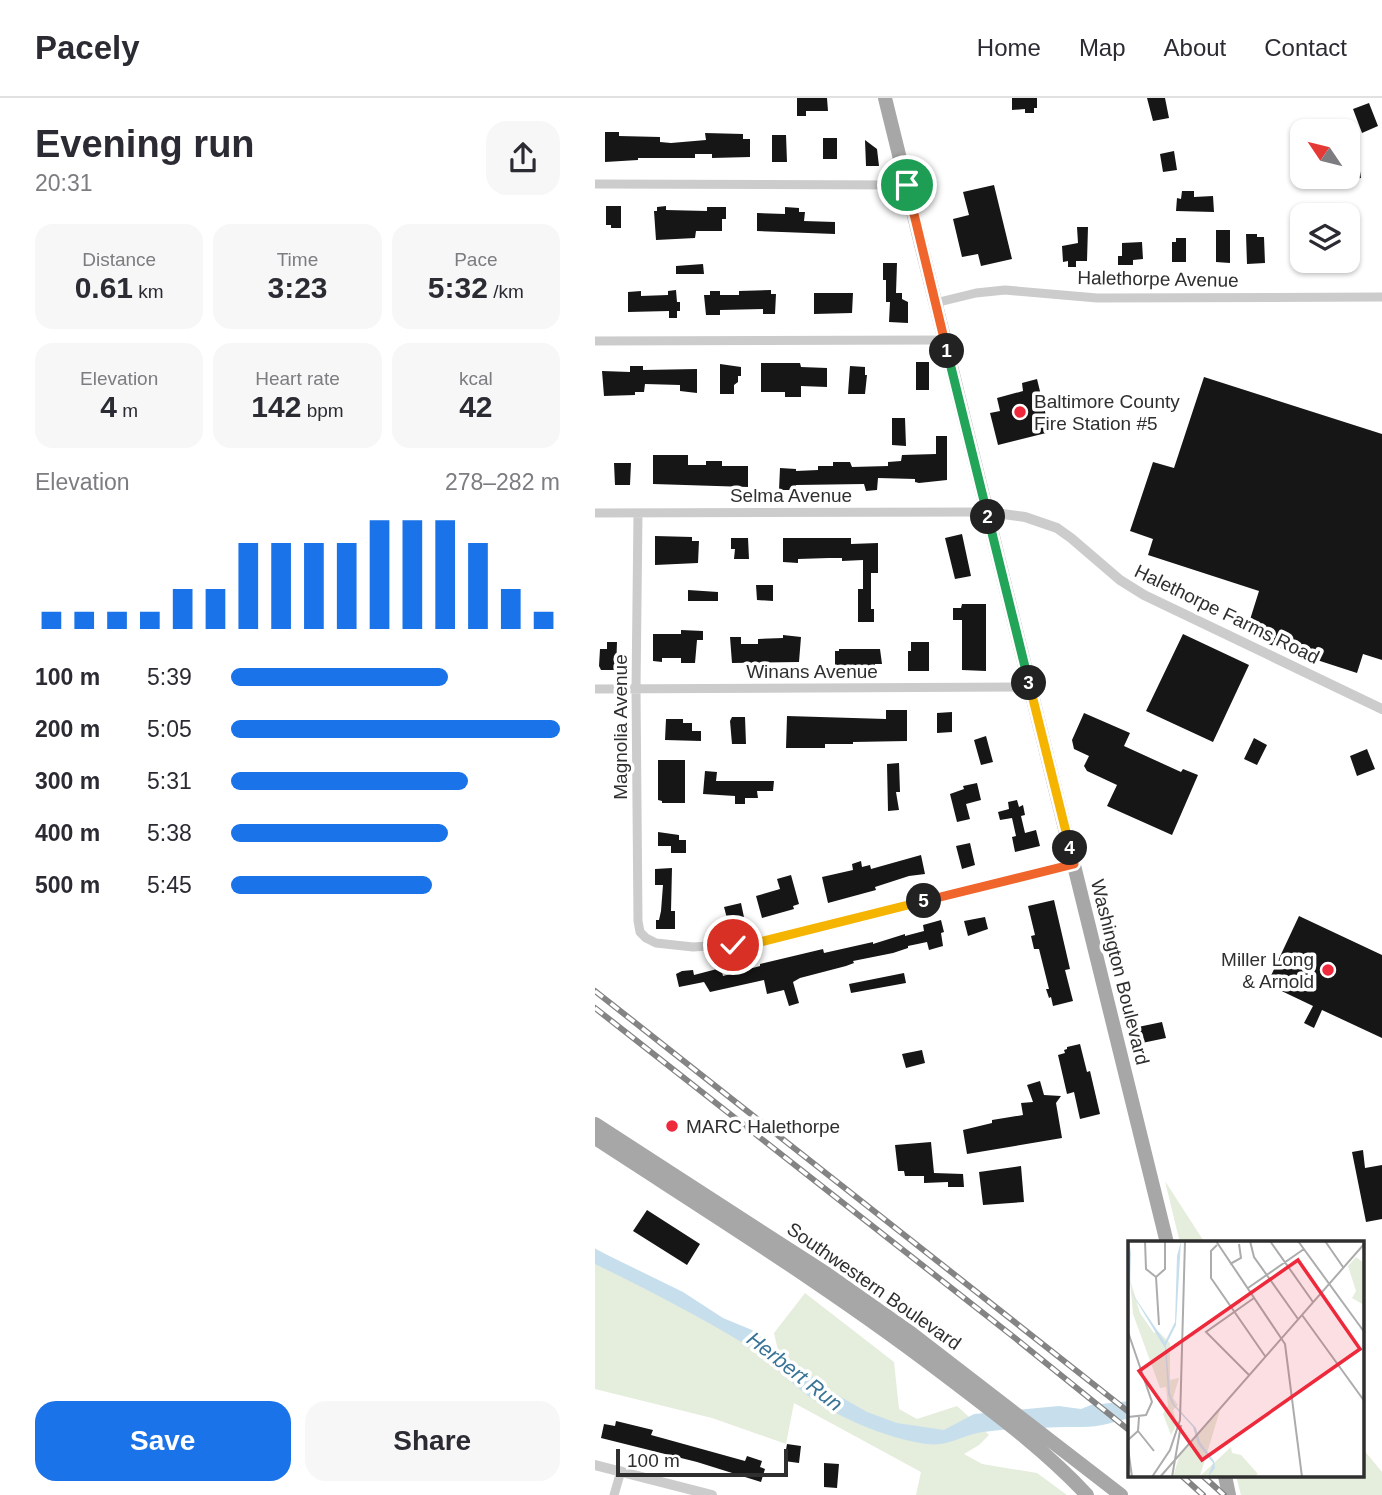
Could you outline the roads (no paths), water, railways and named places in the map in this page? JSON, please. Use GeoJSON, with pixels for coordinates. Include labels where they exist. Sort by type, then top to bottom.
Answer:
{"type":"FeatureCollection","features":[{"type":"Feature","properties":{"kind":"main road","name":"Washington Boulevard"},"geometry":{"type":"LineString","coordinates":[[885,98],[1167,1241]]}},
{"type":"Feature","properties":{"kind":"main road","name":"Southwestern Boulevard"},"geometry":{"type":"LineString","coordinates":[[595,1124],[827,1274],[911,1334],[1121,1495]]}},
{"type":"Feature","properties":{"kind":"main road","name":"Southwestern Boulevard"},"geometry":{"type":"LineString","coordinates":[[595,1138],[820,1284],[904,1343],[1055,1463],[1087,1495]]}},
{"type":"Feature","properties":{"kind":"street"},"geometry":{"type":"LineString","coordinates":[[595,184],[907,185]]}},
{"type":"Feature","properties":{"kind":"street","name":"Halethorpe Avenue"},"geometry":{"type":"LineString","coordinates":[[935,303],[975,293],[1005,290],[1097,298],[1382,297]]}},
{"type":"Feature","properties":{"kind":"street"},"geometry":{"type":"LineString","coordinates":[[595,341],[944,340]]}},
{"type":"Feature","properties":{"kind":"street","name":"Selma Avenue"},"geometry":{"type":"LineString","coordinates":[[595,513],[987,513]]}},
{"type":"Feature","properties":{"kind":"street","name":"Magnolia Avenue"},"geometry":{"type":"LineString","coordinates":[[638,513],[638,921],[646,939],[693,947],[756,943],[1074,864]]}},
{"type":"Feature","properties":{"kind":"street","name":"Halethorpe Farms Road"},"geometry":{"type":"LineString","coordinates":[[987,513],[1025,517],[1057,528],[1120,580],[1144,595],[1382,709]]}},
{"type":"Feature","properties":{"kind":"street","name":"Winans Avenue"},"geometry":{"type":"LineString","coordinates":[[595,689],[1030,687]]}},
{"type":"Feature","properties":{"kind":"street"},"geometry":{"type":"LineString","coordinates":[[595,1465],[712,1495]]}},
{"type":"Feature","properties":{"kind":"street"},"geometry":{"type":"LineString","coordinates":[[614,1495],[621,1471]]}},
{"type":"Feature","properties":{"kind":"water","name":"Herbert Run"},"geometry":{"type":"Polygon","coordinates":[[[595,1249],[683,1292],[723,1318],[752,1330],[832,1392],[867,1412],[897,1423],[944,1430],[974,1414],[1059,1406],[1081,1409],[1091,1405],[1128,1401],[1128,1419],[1089,1427],[983,1432],[934,1444],[910,1441],[876,1431],[841,1416],[810,1397],[748,1346],[595,1264],[595,1249]]]}},
{"type":"Feature","properties":{"kind":"railway"},"geometry":{"type":"LineString","coordinates":[[595,991],[1128,1411]]}},
{"type":"Feature","properties":{"kind":"railway"},"geometry":{"type":"LineString","coordinates":[[595,1008],[1128,1429]]}},
{"type":"Feature","properties":{"kind":"railway"},"geometry":{"type":"LineString","coordinates":[[1184,1478],[1203,1495]]}},
{"type":"Feature","properties":{"kind":"railway"},"geometry":{"type":"LineString","coordinates":[[1205,1478],[1224,1495]]}},
{"type":"Feature","properties":{"kind":"place","name":"Baltimore County Fire Station #5"},"geometry":{"type":"Point","coordinates":[1020,412]}},
{"type":"Feature","properties":{"kind":"place","name":"Miller Long & Arnold"},"geometry":{"type":"Point","coordinates":[1328,970]}},
{"type":"Feature","properties":{"kind":"place","name":"MARC Halethorpe"},"geometry":{"type":"Point","coordinates":[672,1126]}}]}
